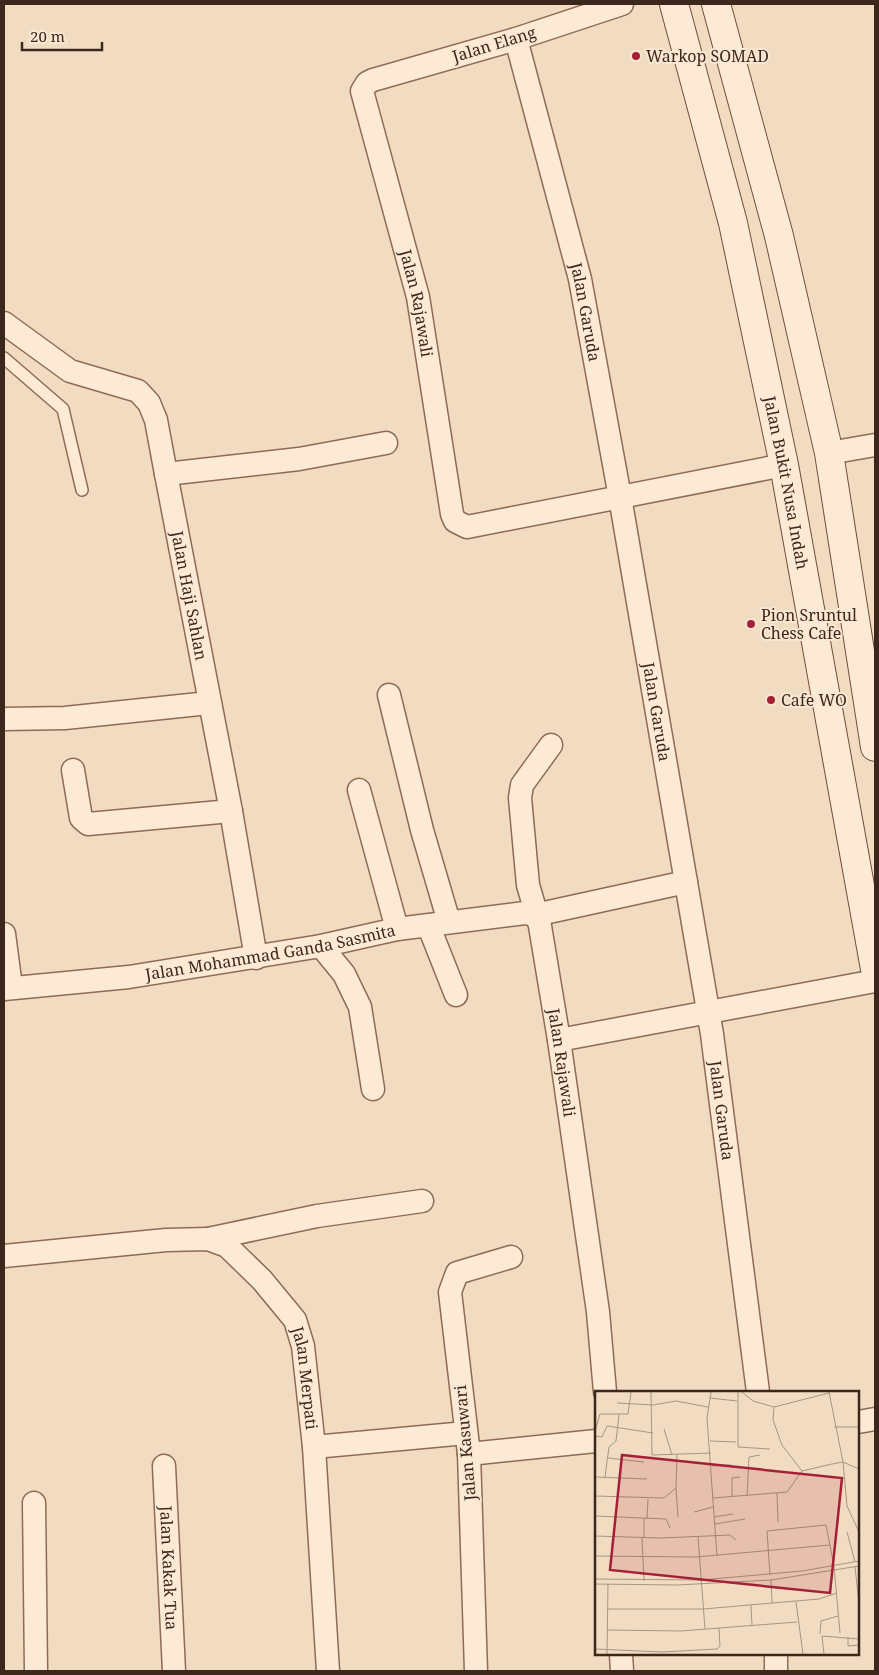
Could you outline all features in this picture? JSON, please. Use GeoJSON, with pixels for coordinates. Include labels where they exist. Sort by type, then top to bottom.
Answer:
{"type":"FeatureCollection","features":[{"type":"Feature","properties":{"kind":"street","name":"Jalan Elang"},"geometry":{"type":"LineString","coordinates":[[366,83],[516,39],[622,4]]}},
{"type":"Feature","properties":{"kind":"street","name":"Jalan Bukit Nusa Indah"},"geometry":{"type":"LineString","coordinates":[[674,4],[733,223],[784,465],[875,969]]}},
{"type":"Feature","properties":{"kind":"street"},"geometry":{"type":"LineString","coordinates":[[716,4],[779,236],[829,453],[875,747]]}},
{"type":"Feature","properties":{"kind":"street","name":"Jalan Garuda"},"geometry":{"type":"LineString","coordinates":[[516,39],[580,279],[620,497],[708,1012],[758,1391]]}},
{"type":"Feature","properties":{"kind":"street","name":"Jalan Rajawali"},"geometry":{"type":"LineString","coordinates":[[366,83],[362,90],[363,98],[418,298],[452,514],[455,521],[467,527],[620,497]]}},
{"type":"Feature","properties":{"kind":"street","name":"Jalan Haji Sahlan"},"geometry":{"type":"LineString","coordinates":[[5,326],[70,371],[138,391],[149,403],[156,420],[231,811],[256,958]]}},
{"type":"Feature","properties":{"kind":"street"},"geometry":{"type":"LineString","coordinates":[[166,474],[299,459],[386,443]]}},
{"type":"Feature","properties":{"kind":"street"},"geometry":{"type":"LineString","coordinates":[[829,453],[875,446]]}},
{"type":"Feature","properties":{"kind":"street"},"geometry":{"type":"LineString","coordinates":[[620,497],[784,465]]}},
{"type":"Feature","properties":{"kind":"street"},"geometry":{"type":"LineString","coordinates":[[389,695],[422,830],[439,924],[456,995]]}},
{"type":"Feature","properties":{"kind":"street"},"geometry":{"type":"LineString","coordinates":[[4,719],[65,718],[209,703]]}},
{"type":"Feature","properties":{"kind":"street","name":"Jalan Rajawali"},"geometry":{"type":"LineString","coordinates":[[552,745],[522,785],[520,798],[528,885],[535,915],[540,926],[560,1040],[598,1312],[605,1391]]}},
{"type":"Feature","properties":{"kind":"street"},"geometry":{"type":"LineString","coordinates":[[73,770],[82,818],[88,824],[231,811]]}},
{"type":"Feature","properties":{"kind":"street"},"geometry":{"type":"LineString","coordinates":[[359,790],[397,929]]}},
{"type":"Feature","properties":{"kind":"street","name":"Jalan Mohammad Ganda Sasmita"},"geometry":{"type":"LineString","coordinates":[[8,988],[129,977],[256,958],[397,929],[525,913],[535,915],[686,882]]}},
{"type":"Feature","properties":{"kind":"street"},"geometry":{"type":"LineString","coordinates":[[4,934],[8,988]]}},
{"type":"Feature","properties":{"kind":"street"},"geometry":{"type":"LineString","coordinates":[[321,946],[344,974],[360,1007],[373,1088]]}},
{"type":"Feature","properties":{"kind":"street"},"geometry":{"type":"LineString","coordinates":[[560,1040],[875,981]]}},
{"type":"Feature","properties":{"kind":"street"},"geometry":{"type":"LineString","coordinates":[[208,1239],[317,1216],[422,1201]]}},
{"type":"Feature","properties":{"kind":"street","name":"Jalan Merpati"},"geometry":{"type":"LineString","coordinates":[[4,1256],[166,1240],[208,1239],[227,1246],[262,1280],[295,1320],[304,1346],[314,1447],[328,1671]]}},
{"type":"Feature","properties":{"kind":"street","name":"Jalan Kasuwari"},"geometry":{"type":"LineString","coordinates":[[476,1671],[467,1443],[450,1292],[456,1273],[511,1257]]}},
{"type":"Feature","properties":{"kind":"street"},"geometry":{"type":"LineString","coordinates":[[859,1422],[875,1419]]}},
{"type":"Feature","properties":{"kind":"street"},"geometry":{"type":"LineString","coordinates":[[314,1447],[595,1442]]}},
{"type":"Feature","properties":{"kind":"street","name":"Jalan Kakak Tua"},"geometry":{"type":"LineString","coordinates":[[164,1466],[174,1671]]}},
{"type":"Feature","properties":{"kind":"street"},"geometry":{"type":"LineString","coordinates":[[34,1503],[36,1671]]}},
{"type":"Feature","properties":{"kind":"street"},"geometry":{"type":"LineString","coordinates":[[621,1655],[622,1671]]}},
{"type":"Feature","properties":{"kind":"street"},"geometry":{"type":"LineString","coordinates":[[776,1655],[776,1671]]}},
{"type":"Feature","properties":{"kind":"lane"},"geometry":{"type":"LineString","coordinates":[[4,358],[63,408],[82,490]]}},
{"type":"Feature","properties":{"kind":"place","name":"Warkop SOMAD"},"geometry":{"type":"Point","coordinates":[636,56]}},
{"type":"Feature","properties":{"kind":"place","name":"Pion Sruntul Chess Cafe"},"geometry":{"type":"Point","coordinates":[751,624]}},
{"type":"Feature","properties":{"kind":"place","name":"Cafe WO"},"geometry":{"type":"Point","coordinates":[771,700]}}]}
